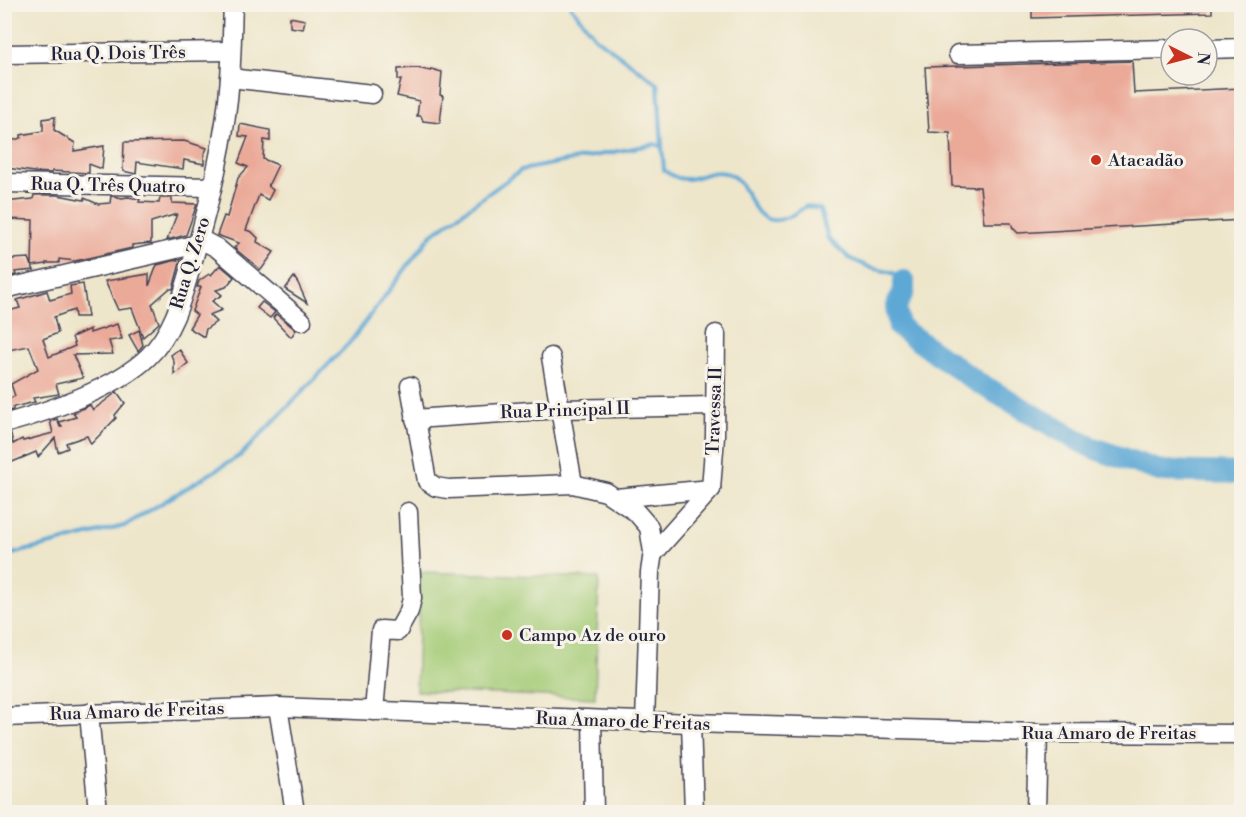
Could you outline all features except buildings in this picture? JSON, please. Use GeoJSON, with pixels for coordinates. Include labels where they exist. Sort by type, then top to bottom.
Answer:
{"type":"FeatureCollection","features":[{"type":"Feature","properties":{"kind":"street","name":"Rua Q. Zero"},"geometry":{"type":"LineString","coordinates":[[4,424],[32,416],[108,383],[138,366],[163,340],[180,303],[199,241],[224,130],[230,78],[232,4]]}},
{"type":"Feature","properties":{"kind":"street"},"geometry":{"type":"LineString","coordinates":[[1219,49],[1242,48]]}},
{"type":"Feature","properties":{"kind":"street"},"geometry":{"type":"LineString","coordinates":[[958,54],[1159,49]]}},
{"type":"Feature","properties":{"kind":"street","name":"Rua Q. Dois Três"},"geometry":{"type":"LineString","coordinates":[[4,54],[231,51]]}},
{"type":"Feature","properties":{"kind":"street"},"geometry":{"type":"LineString","coordinates":[[230,78],[372,94]]}},
{"type":"Feature","properties":{"kind":"street","name":"Rua Q. Três Quatro"},"geometry":{"type":"LineString","coordinates":[[4,183],[211,188]]}},
{"type":"Feature","properties":{"kind":"street"},"geometry":{"type":"LineString","coordinates":[[4,289],[199,241],[217,248],[302,321]]}},
{"type":"Feature","properties":{"kind":"street","name":"Travessa II"},"geometry":{"type":"LineString","coordinates":[[711,489],[716,334]]}},
{"type":"Feature","properties":{"kind":"street"},"geometry":{"type":"LineString","coordinates":[[551,357],[573,484]]}},
{"type":"Feature","properties":{"kind":"street"},"geometry":{"type":"LineString","coordinates":[[410,386],[427,481],[436,487],[448,489],[573,484],[606,492],[636,512],[649,527],[652,554],[645,722]]}},
{"type":"Feature","properties":{"kind":"street","name":"Rua Principal II"},"geometry":{"type":"LineString","coordinates":[[416,419],[560,409],[715,405]]}},
{"type":"Feature","properties":{"kind":"street"},"geometry":{"type":"LineString","coordinates":[[616,498],[711,489]]}},
{"type":"Feature","properties":{"kind":"street"},"geometry":{"type":"LineString","coordinates":[[652,554],[711,489]]}},
{"type":"Feature","properties":{"kind":"street"},"geometry":{"type":"LineString","coordinates":[[374,711],[381,630],[398,631],[409,611],[412,598],[408,512]]}},
{"type":"Feature","properties":{"kind":"street"},"geometry":{"type":"LineString","coordinates":[[278,706],[295,813]]}},
{"type":"Feature","properties":{"kind":"street","name":"Rua Amaro de Freitas"},"geometry":{"type":"LineString","coordinates":[[4,717],[278,706],[645,722],[1038,733],[1242,734]]}},
{"type":"Feature","properties":{"kind":"street"},"geometry":{"type":"LineString","coordinates":[[89,713],[98,813]]}},
{"type":"Feature","properties":{"kind":"street"},"geometry":{"type":"LineString","coordinates":[[592,720],[594,813]]}},
{"type":"Feature","properties":{"kind":"street"},"geometry":{"type":"LineString","coordinates":[[691,723],[694,813]]}},
{"type":"Feature","properties":{"kind":"street"},"geometry":{"type":"LineString","coordinates":[[1036,813],[1038,733]]}},
{"type":"Feature","properties":{"kind":"green space","name":"Campo Az de ouro"},"geometry":{"type":"Polygon","coordinates":[[[420,572],[599,578],[595,698],[416,691],[420,572]]]}},
{"type":"Feature","properties":{"kind":"waterway"},"geometry":{"type":"LineString","coordinates":[[569,4],[595,37],[658,84],[662,147]]}},
{"type":"Feature","properties":{"kind":"waterway"},"geometry":{"type":"LineString","coordinates":[[4,556],[124,526],[241,455],[351,341],[431,235],[521,170],[655,144],[662,147],[664,170],[673,176],[689,179],[709,173],[725,173],[735,178],[763,216],[773,220],[787,217],[806,206],[820,209],[828,238],[849,258],[871,268],[893,273],[904,281]]}},
{"type":"Feature","properties":{"kind":"waterway"},"geometry":{"type":"LineString","coordinates":[[904,281],[904,291],[896,306],[899,327],[977,382],[1079,441],[1160,471],[1242,473]]}},
{"type":"Feature","properties":{"kind":"place","name":"Atacadão"},"geometry":{"type":"Point","coordinates":[1096,160]}},
{"type":"Feature","properties":{"kind":"place","name":"Campo Az de ouro"},"geometry":{"type":"Point","coordinates":[507,635]}}]}
